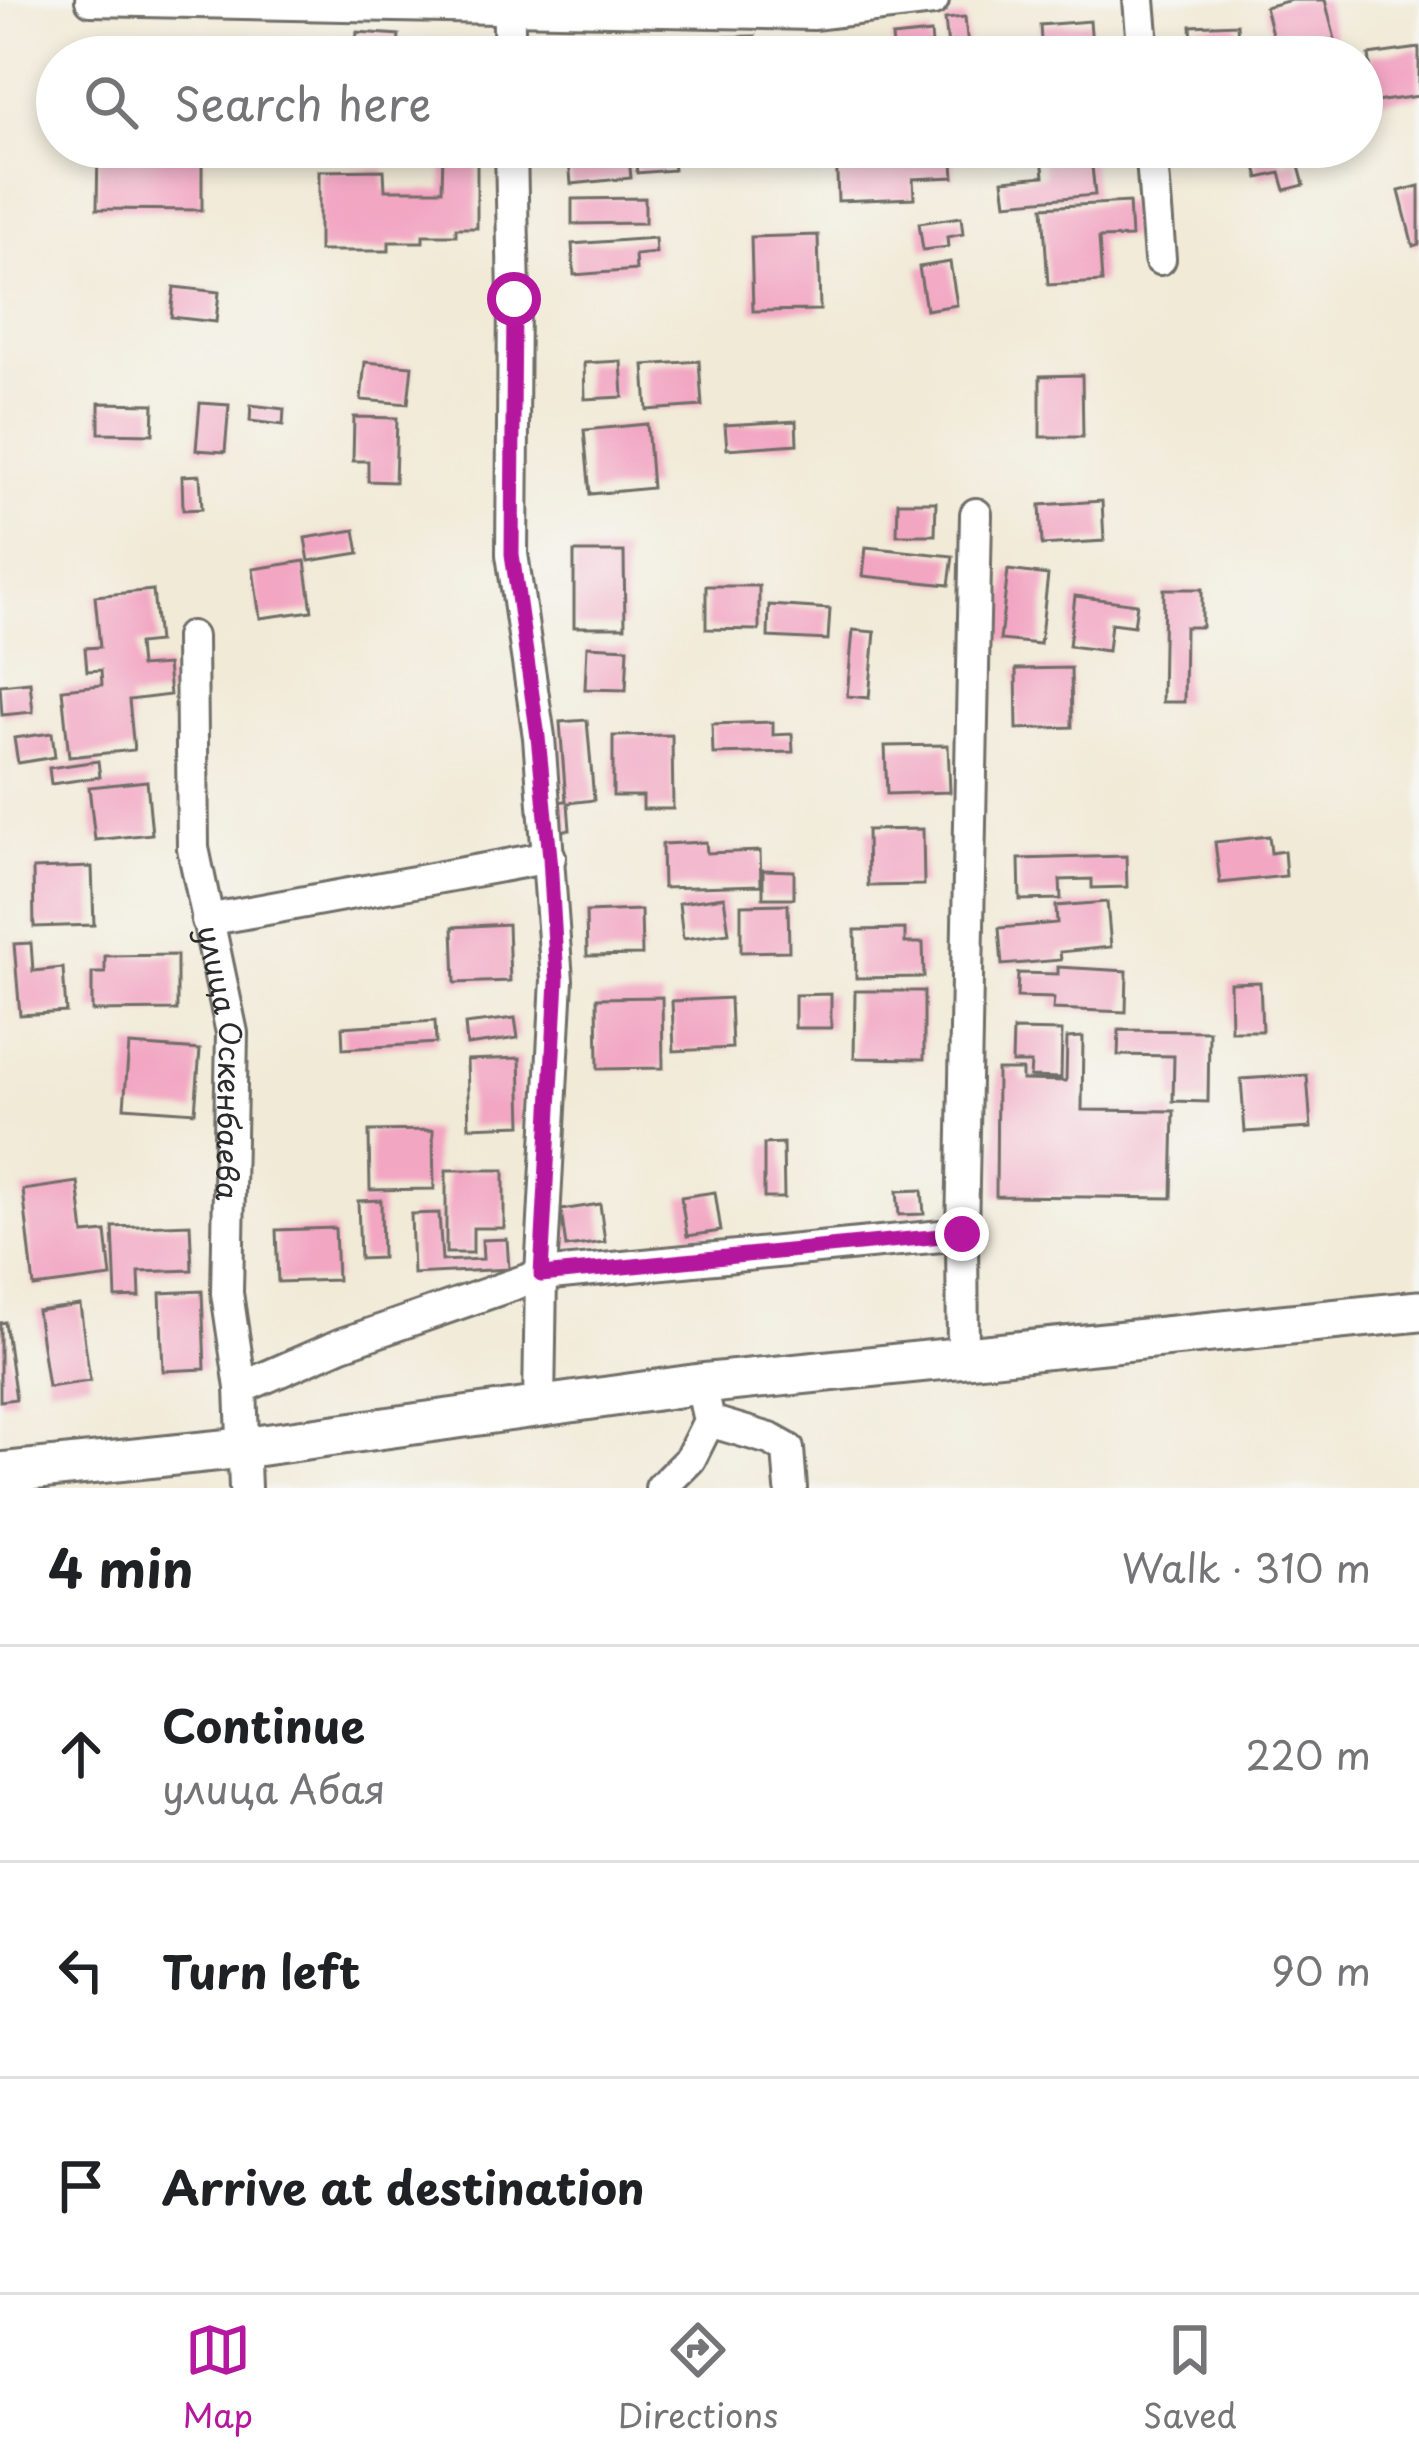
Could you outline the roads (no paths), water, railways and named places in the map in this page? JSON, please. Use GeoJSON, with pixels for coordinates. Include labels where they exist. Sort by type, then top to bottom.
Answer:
{"type":"FeatureCollection","features":[{"type":"Feature","properties":{"kind":"main road"},"geometry":{"type":"LineString","coordinates":[[0,1473],[242,1448],[539,1405],[705,1402],[964,1358],[1406,1313]]}},
{"type":"Feature","properties":{"kind":"street"},"geometry":{"type":"LineString","coordinates":[[91,0],[813,14],[933,0]]}},
{"type":"Feature","properties":{"kind":"street"},"geometry":{"type":"LineString","coordinates":[[1139,0],[1142,36]]}},
{"type":"Feature","properties":{"kind":"street"},"geometry":{"type":"LineString","coordinates":[[509,5],[509,36]]}},
{"type":"Feature","properties":{"kind":"street"},"geometry":{"type":"LineString","coordinates":[[511,168],[512,554],[538,737],[557,980],[539,1405]]}},
{"type":"Feature","properties":{"kind":"street"},"geometry":{"type":"LineString","coordinates":[[1153,168],[1160,259]]}},
{"type":"Feature","properties":{"kind":"street"},"geometry":{"type":"LineString","coordinates":[[964,1358],[962,1234],[976,514]]}},
{"type":"Feature","properties":{"kind":"street","name":"улица Оскенбаева"},"geometry":{"type":"LineString","coordinates":[[191,637],[193,848],[232,1033],[227,1293],[241,1388],[244,1488]]}},
{"type":"Feature","properties":{"kind":"street"},"geometry":{"type":"LineString","coordinates":[[207,920],[550,857]]}},
{"type":"Feature","properties":{"kind":"street"},"geometry":{"type":"LineString","coordinates":[[241,1388],[342,1344],[541,1275],[962,1234]]}},
{"type":"Feature","properties":{"kind":"street"},"geometry":{"type":"LineString","coordinates":[[661,1488],[690,1459],[705,1402],[788,1449],[791,1488]]}}]}
